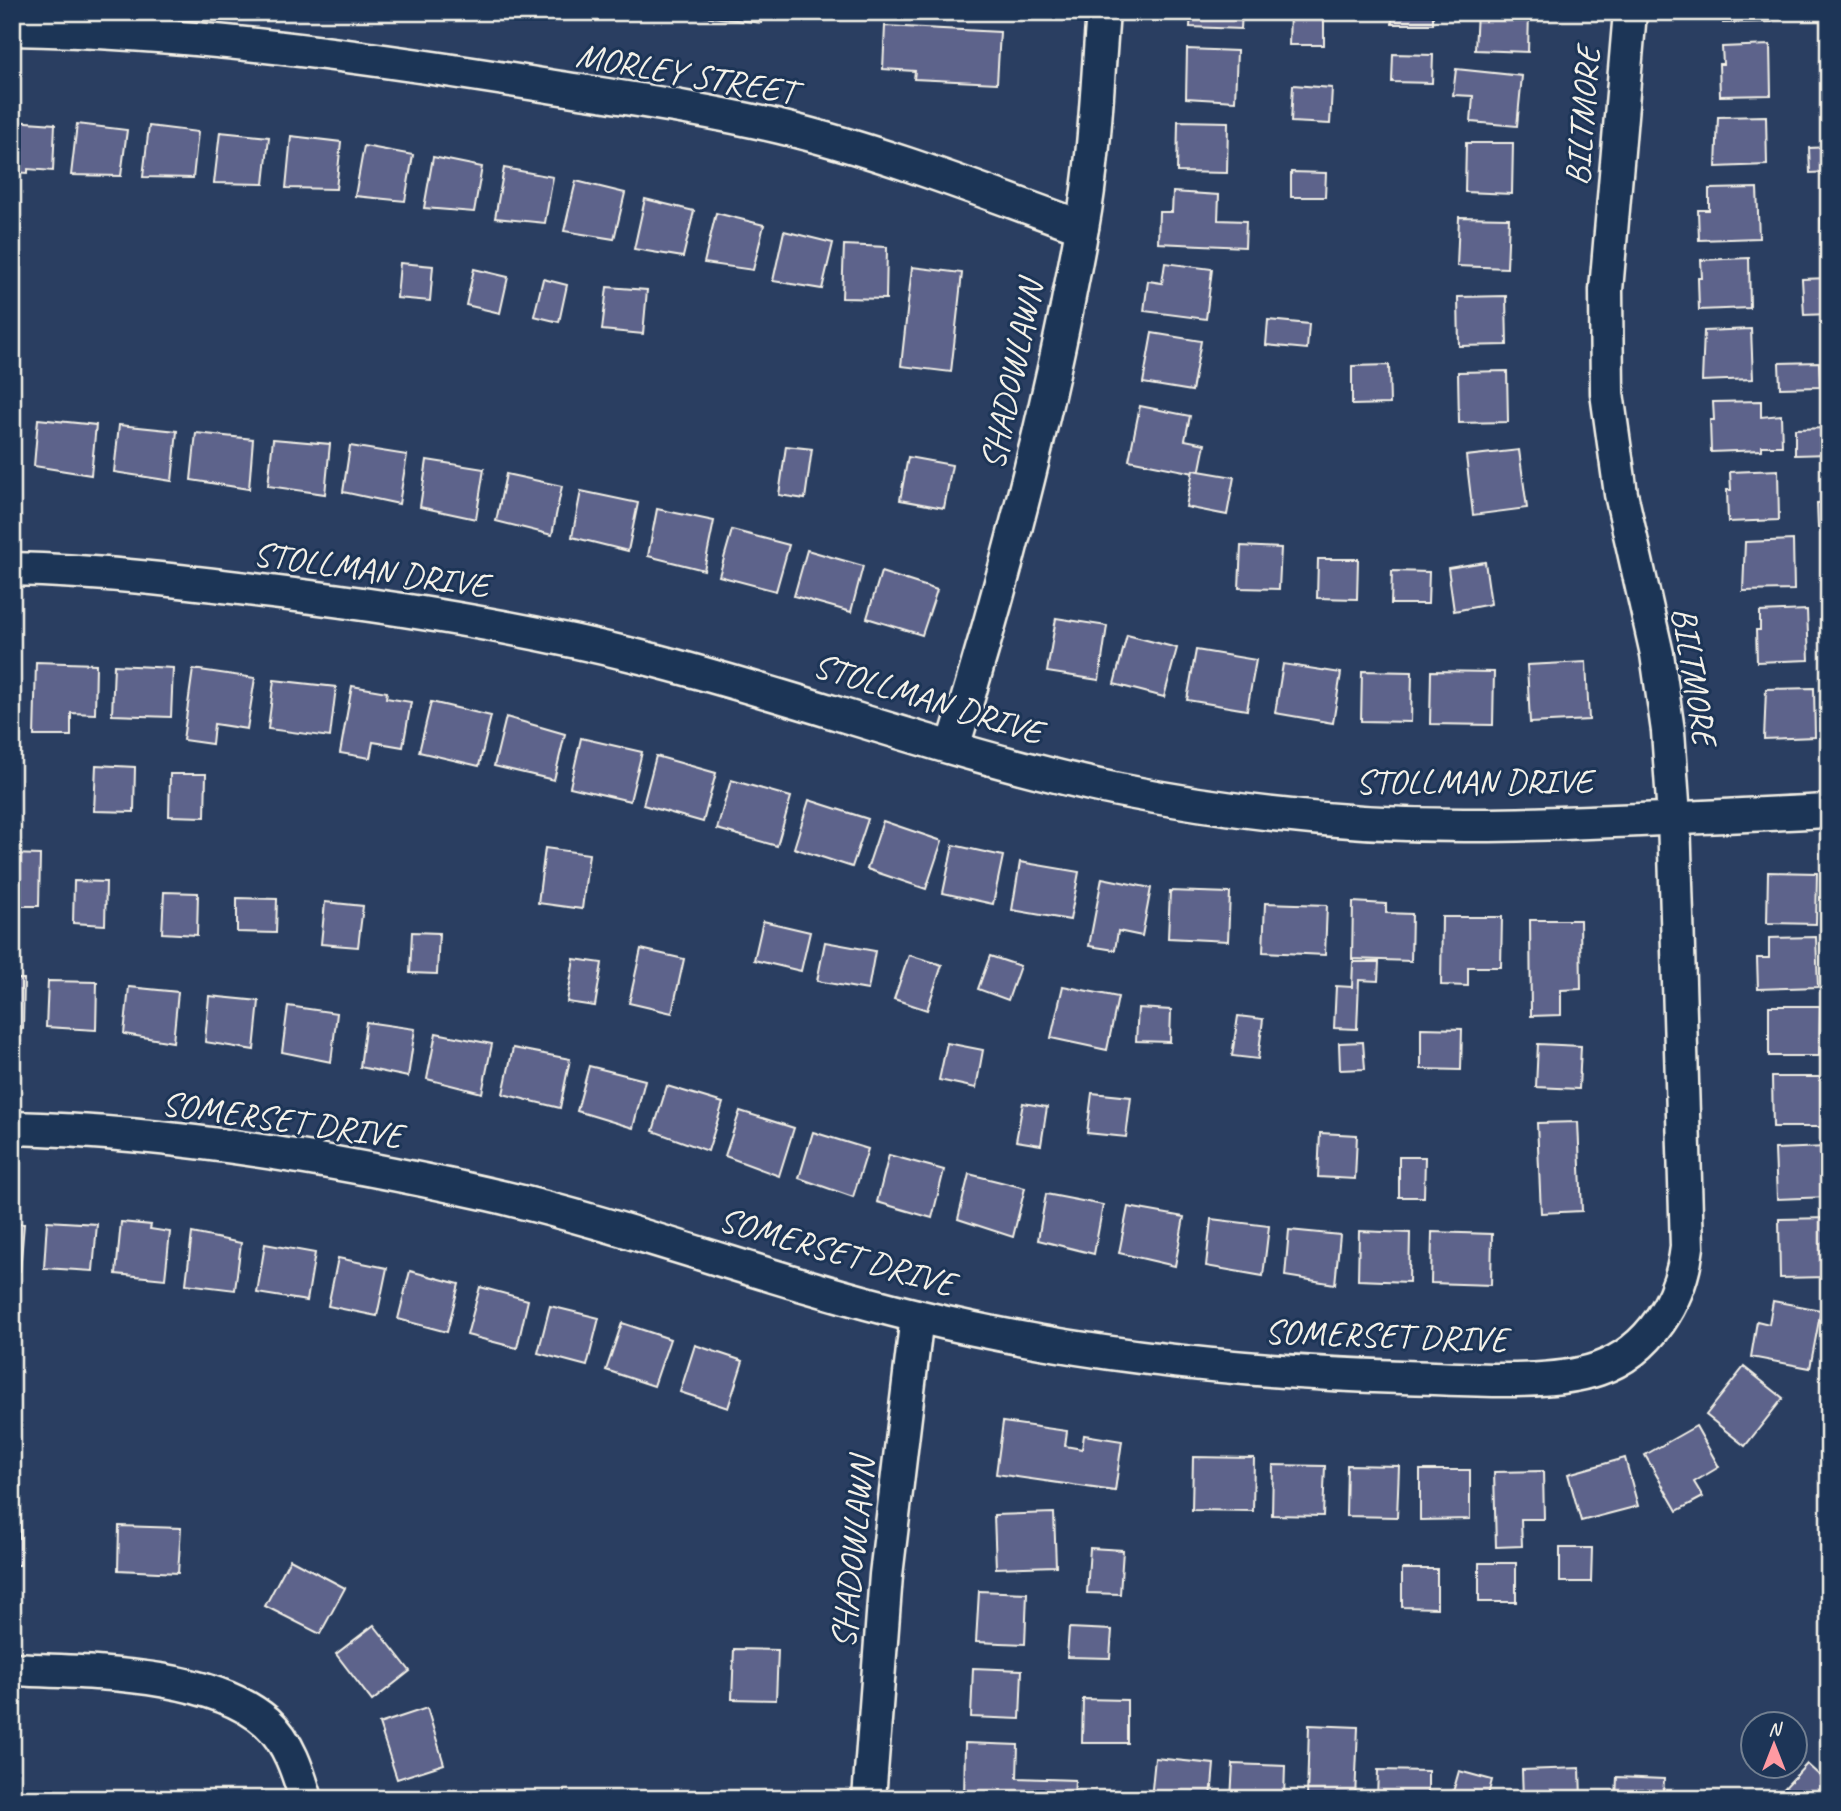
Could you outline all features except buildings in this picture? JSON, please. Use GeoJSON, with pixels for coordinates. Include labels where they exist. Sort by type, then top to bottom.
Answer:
{"type":"FeatureCollection","features":[{"type":"Feature","properties":{"kind":"street","name":"SHADOWLAWN"},"geometry":{"type":"LineString","coordinates":[[953,747],[985,643],[1023,502],[1082,227],[1103,12]]}},
{"type":"Feature","properties":{"kind":"street","name":"BILTMORE"},"geometry":{"type":"LineString","coordinates":[[1630,12],[1606,290],[1608,393],[1621,494],[1657,654],[1668,731],[1674,817],[1688,1247],[1685,1271],[1676,1295],[1661,1321],[1643,1343]]}},
{"type":"Feature","properties":{"kind":"street","name":"MORLEY STREET"},"geometry":{"type":"LineString","coordinates":[[12,29],[195,38],[451,71],[683,108],[779,127],[890,157],[1082,227]]}},
{"type":"Feature","properties":{"kind":"street","name":"STOLLMAN DRIVE"},"geometry":{"type":"LineString","coordinates":[[12,569],[189,582],[346,601],[500,626],[640,657],[741,684],[1038,772],[1118,790],[1278,814],[1475,825],[1829,811]]}},
{"type":"Feature","properties":{"kind":"street","name":"SOMERSET DRIVE"},"geometry":{"type":"LineString","coordinates":[[12,1128],[171,1139],[305,1157],[405,1175],[535,1205],[917,1316],[1025,1340],[1117,1354],[1325,1375],[1467,1378],[1577,1374],[1613,1362],[1643,1343]]}},
{"type":"Feature","properties":{"kind":"street","name":"SHADOWLAWN"},"geometry":{"type":"LineString","coordinates":[[869,1799],[886,1575],[917,1316]]}},
{"type":"Feature","properties":{"kind":"street"},"geometry":{"type":"LineString","coordinates":[[12,1669],[183,1684],[214,1692],[268,1723],[290,1754],[306,1799]]}}]}
